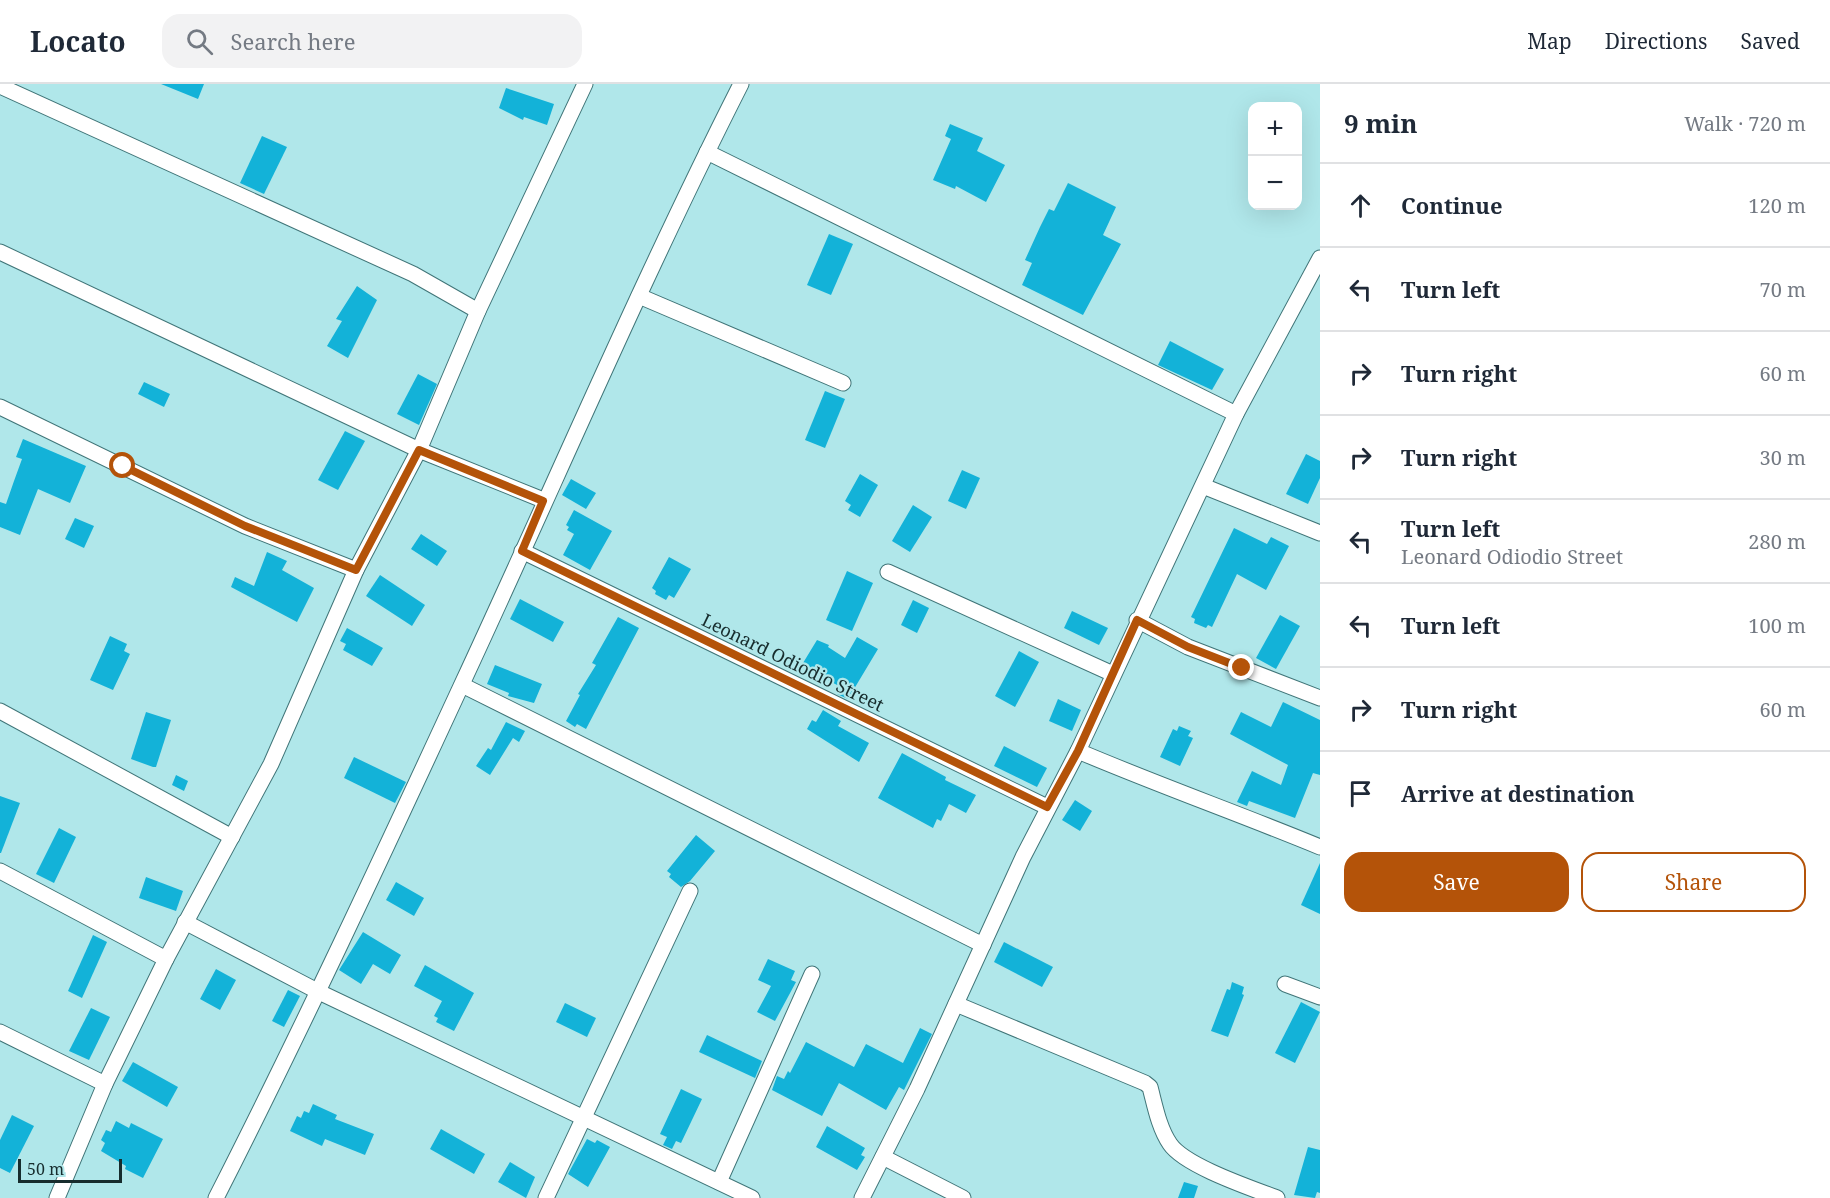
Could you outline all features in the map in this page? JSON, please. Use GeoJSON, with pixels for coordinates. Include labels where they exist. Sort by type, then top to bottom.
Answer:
{"type":"FeatureCollection","features":[{"type":"Feature","properties":{"kind":"street"},"geometry":{"type":"LineString","coordinates":[[57,1198],[105,1084],[166,958],[271,764],[356,570],[419,450],[478,311],[585,84]]}},
{"type":"Feature","properties":{"kind":"street"},"geometry":{"type":"LineString","coordinates":[[216,1198],[319,992],[462,685],[543,501],[706,152],[741,84]]}},
{"type":"Feature","properties":{"kind":"street"},"geometry":{"type":"LineString","coordinates":[[0,86],[413,274],[478,311]]}},
{"type":"Feature","properties":{"kind":"street"},"geometry":{"type":"LineString","coordinates":[[706,152],[1236,414]]}},
{"type":"Feature","properties":{"kind":"street"},"geometry":{"type":"LineString","coordinates":[[0,252],[419,450],[543,501]]}},
{"type":"Feature","properties":{"kind":"street"},"geometry":{"type":"LineString","coordinates":[[862,1198],[956,1004],[1047,807],[1078,751],[1137,620],[1236,414],[1320,258]]}},
{"type":"Feature","properties":{"kind":"street"},"geometry":{"type":"LineString","coordinates":[[639,296],[843,383]]}},
{"type":"Feature","properties":{"kind":"street"},"geometry":{"type":"LineString","coordinates":[[0,407],[245,526],[356,570]]}},
{"type":"Feature","properties":{"kind":"street"},"geometry":{"type":"LineString","coordinates":[[1203,486],[1320,532]]}},
{"type":"Feature","properties":{"kind":"street","name":"Leonard Odiodio Street"},"geometry":{"type":"LineString","coordinates":[[522,551],[1047,807]]}},
{"type":"Feature","properties":{"kind":"street"},"geometry":{"type":"LineString","coordinates":[[888,572],[1113,674]]}},
{"type":"Feature","properties":{"kind":"street"},"geometry":{"type":"LineString","coordinates":[[1137,620],[1188,647],[1320,698]]}},
{"type":"Feature","properties":{"kind":"street"},"geometry":{"type":"LineString","coordinates":[[462,685],[983,945]]}},
{"type":"Feature","properties":{"kind":"street"},"geometry":{"type":"LineString","coordinates":[[0,711],[232,837]]}},
{"type":"Feature","properties":{"kind":"street"},"geometry":{"type":"LineString","coordinates":[[1078,751],[1320,847]]}},
{"type":"Feature","properties":{"kind":"street"},"geometry":{"type":"LineString","coordinates":[[0,871],[166,958]]}},
{"type":"Feature","properties":{"kind":"street"},"geometry":{"type":"LineString","coordinates":[[546,1198],[690,891]]}},
{"type":"Feature","properties":{"kind":"street"},"geometry":{"type":"LineString","coordinates":[[185,922],[319,992],[752,1198]]}},
{"type":"Feature","properties":{"kind":"street"},"geometry":{"type":"LineString","coordinates":[[719,1182],[812,974]]}},
{"type":"Feature","properties":{"kind":"street"},"geometry":{"type":"LineString","coordinates":[[1285,984],[1320,997]]}},
{"type":"Feature","properties":{"kind":"street"},"geometry":{"type":"LineString","coordinates":[[956,1004],[1145,1083],[1149,1088],[1163,1133],[1171,1147],[1213,1173],[1277,1198]]}},
{"type":"Feature","properties":{"kind":"street"},"geometry":{"type":"LineString","coordinates":[[0,1032],[105,1084]]}},
{"type":"Feature","properties":{"kind":"street"},"geometry":{"type":"LineString","coordinates":[[883,1157],[963,1198]]}},
{"type":"Feature","properties":{"kind":"building"},"geometry":{"type":"Polygon","coordinates":[[[161,84],[204,84],[198,99],[161,84]]]}},
{"type":"Feature","properties":{"kind":"building"},"geometry":{"type":"Polygon","coordinates":[[[506,88],[554,104],[547,125],[524,117],[523,120],[499,108],[506,88]]]}},
{"type":"Feature","properties":{"kind":"building"},"geometry":{"type":"Polygon","coordinates":[[[950,124],[983,138],[977,151],[1005,165],[986,202],[956,186],[955,189],[933,180],[951,139],[945,136],[950,124]]]}},
{"type":"Feature","properties":{"kind":"building"},"geometry":{"type":"Polygon","coordinates":[[[262,136],[287,147],[264,194],[240,183],[262,136]]]}},
{"type":"Feature","properties":{"kind":"building"},"geometry":{"type":"Polygon","coordinates":[[[1068,183],[1116,207],[1103,235],[1121,244],[1083,315],[1022,285],[1032,263],[1025,260],[1049,209],[1054,211],[1068,183]]]}},
{"type":"Feature","properties":{"kind":"building"},"geometry":{"type":"Polygon","coordinates":[[[829,234],[853,244],[831,295],[807,285],[829,234]]]}},
{"type":"Feature","properties":{"kind":"building"},"geometry":{"type":"Polygon","coordinates":[[[357,286],[377,300],[348,358],[327,346],[342,321],[336,319],[357,286]]]}},
{"type":"Feature","properties":{"kind":"building"},"geometry":{"type":"Polygon","coordinates":[[[1170,341],[1224,369],[1212,390],[1158,365],[1170,341]]]}},
{"type":"Feature","properties":{"kind":"building"},"geometry":{"type":"Polygon","coordinates":[[[418,374],[437,384],[419,425],[397,414],[418,374]]]}},
{"type":"Feature","properties":{"kind":"building"},"geometry":{"type":"Polygon","coordinates":[[[144,382],[170,394],[164,407],[138,394],[144,382]]]}},
{"type":"Feature","properties":{"kind":"building"},"geometry":{"type":"Polygon","coordinates":[[[825,391],[845,399],[825,448],[805,440],[825,391]]]}},
{"type":"Feature","properties":{"kind":"building"},"geometry":{"type":"Polygon","coordinates":[[[345,431],[365,441],[338,490],[318,480],[345,431]]]}},
{"type":"Feature","properties":{"kind":"building"},"geometry":{"type":"Polygon","coordinates":[[[23,439],[86,466],[70,503],[38,489],[20,535],[0,527],[0,502],[6,504],[22,459],[16,457],[23,439]]]}},
{"type":"Feature","properties":{"kind":"building"},"geometry":{"type":"Polygon","coordinates":[[[1306,454],[1320,461],[1320,478],[1308,504],[1286,494],[1306,454]]]}},
{"type":"Feature","properties":{"kind":"building"},"geometry":{"type":"Polygon","coordinates":[[[962,470],[980,478],[966,509],[948,501],[962,470]]]}},
{"type":"Feature","properties":{"kind":"building"},"geometry":{"type":"Polygon","coordinates":[[[860,474],[878,485],[860,517],[848,510],[851,505],[845,501],[860,474]]]}},
{"type":"Feature","properties":{"kind":"building"},"geometry":{"type":"Polygon","coordinates":[[[571,479],[596,493],[586,509],[562,495],[571,479]]]}},
{"type":"Feature","properties":{"kind":"building"},"geometry":{"type":"Polygon","coordinates":[[[913,505],[932,517],[910,552],[892,541],[913,505]]]}},
{"type":"Feature","properties":{"kind":"building"},"geometry":{"type":"Polygon","coordinates":[[[574,510],[612,531],[590,570],[563,555],[574,534],[567,530],[569,527],[566,525],[574,510]]]}},
{"type":"Feature","properties":{"kind":"building"},"geometry":{"type":"Polygon","coordinates":[[[75,518],[94,526],[84,548],[65,539],[75,518]]]}},
{"type":"Feature","properties":{"kind":"building"},"geometry":{"type":"Polygon","coordinates":[[[1234,528],[1267,544],[1271,537],[1289,546],[1266,590],[1237,574],[1212,627],[1208,625],[1206,628],[1194,623],[1195,619],[1191,617],[1234,528]]]}},
{"type":"Feature","properties":{"kind":"building"},"geometry":{"type":"Polygon","coordinates":[[[421,534],[447,551],[437,566],[411,549],[421,534]]]}},
{"type":"Feature","properties":{"kind":"building"},"geometry":{"type":"Polygon","coordinates":[[[267,552],[287,561],[282,570],[314,588],[297,622],[231,587],[235,577],[254,586],[267,552]]]}},
{"type":"Feature","properties":{"kind":"building"},"geometry":{"type":"Polygon","coordinates":[[[669,557],[691,569],[674,598],[669,595],[666,600],[655,594],[656,591],[652,588],[669,557]]]}},
{"type":"Feature","properties":{"kind":"building"},"geometry":{"type":"Polygon","coordinates":[[[847,571],[873,583],[852,631],[826,620],[847,571]]]}},
{"type":"Feature","properties":{"kind":"building"},"geometry":{"type":"Polygon","coordinates":[[[380,575],[425,605],[412,626],[366,596],[380,575]]]}},
{"type":"Feature","properties":{"kind":"building"},"geometry":{"type":"Polygon","coordinates":[[[520,599],[564,622],[553,642],[510,619],[520,599]]]}},
{"type":"Feature","properties":{"kind":"building"},"geometry":{"type":"Polygon","coordinates":[[[913,600],[929,608],[917,633],[901,625],[913,600]]]}},
{"type":"Feature","properties":{"kind":"building"},"geometry":{"type":"Polygon","coordinates":[[[1072,611],[1108,628],[1099,645],[1064,628],[1072,611]]]}},
{"type":"Feature","properties":{"kind":"building"},"geometry":{"type":"Polygon","coordinates":[[[1280,615],[1300,626],[1276,669],[1256,658],[1280,615]]]}},
{"type":"Feature","properties":{"kind":"building"},"geometry":{"type":"Polygon","coordinates":[[[618,617],[639,628],[586,729],[577,724],[575,727],[566,721],[580,695],[578,694],[596,665],[592,663],[618,617]]]}},
{"type":"Feature","properties":{"kind":"building"},"geometry":{"type":"Polygon","coordinates":[[[347,628],[383,648],[372,666],[343,650],[346,644],[340,641],[347,628]]]}},
{"type":"Feature","properties":{"kind":"building"},"geometry":{"type":"Polygon","coordinates":[[[110,636],[127,644],[124,651],[130,654],[113,690],[90,680],[110,636]]]}},
{"type":"Feature","properties":{"kind":"building"},"geometry":{"type":"Polygon","coordinates":[[[857,637],[878,649],[848,699],[837,694],[841,687],[804,668],[806,665],[803,663],[817,640],[829,645],[828,647],[845,658],[857,637]]]}},
{"type":"Feature","properties":{"kind":"building"},"geometry":{"type":"Polygon","coordinates":[[[1019,651],[1039,662],[1015,707],[995,696],[1019,651]]]}},
{"type":"Feature","properties":{"kind":"building"},"geometry":{"type":"Polygon","coordinates":[[[495,665],[542,684],[534,703],[508,696],[509,693],[487,684],[495,665]]]}},
{"type":"Feature","properties":{"kind":"building"},"geometry":{"type":"Polygon","coordinates":[[[1058,699],[1081,710],[1072,731],[1049,721],[1058,699]]]}},
{"type":"Feature","properties":{"kind":"building"},"geometry":{"type":"Polygon","coordinates":[[[1283,702],[1320,720],[1320,775],[1313,773],[1295,818],[1249,801],[1247,806],[1237,802],[1252,771],[1281,785],[1288,765],[1230,734],[1241,712],[1271,727],[1283,702]]]}},
{"type":"Feature","properties":{"kind":"building"},"geometry":{"type":"Polygon","coordinates":[[[823,710],[841,721],[838,726],[869,743],[859,762],[807,729],[812,720],[816,722],[823,710]]]}},
{"type":"Feature","properties":{"kind":"building"},"geometry":{"type":"Polygon","coordinates":[[[146,712],[171,720],[156,767],[131,759],[146,712]]]}},
{"type":"Feature","properties":{"kind":"building"},"geometry":{"type":"Polygon","coordinates":[[[506,722],[525,731],[519,742],[513,738],[490,775],[476,766],[488,748],[491,750],[506,722]]]}},
{"type":"Feature","properties":{"kind":"building"},"geometry":{"type":"Polygon","coordinates":[[[1179,726],[1191,731],[1188,736],[1193,738],[1180,766],[1160,757],[1173,729],[1177,731],[1179,726]]]}},
{"type":"Feature","properties":{"kind":"building"},"geometry":{"type":"Polygon","coordinates":[[[1004,746],[1047,768],[1037,787],[994,766],[1004,746]]]}},
{"type":"Feature","properties":{"kind":"building"},"geometry":{"type":"Polygon","coordinates":[[[902,753],[946,777],[945,780],[976,795],[966,813],[949,804],[941,821],[937,819],[933,828],[878,798],[902,753]]]}},
{"type":"Feature","properties":{"kind":"building"},"geometry":{"type":"Polygon","coordinates":[[[354,757],[406,782],[395,803],[344,778],[354,757]]]}},
{"type":"Feature","properties":{"kind":"building"},"geometry":{"type":"Polygon","coordinates":[[[176,775],[188,781],[184,791],[172,785],[176,775]]]}},
{"type":"Feature","properties":{"kind":"building"},"geometry":{"type":"Polygon","coordinates":[[[0,796],[20,803],[1,853],[0,853],[0,796]]]}},
{"type":"Feature","properties":{"kind":"building"},"geometry":{"type":"Polygon","coordinates":[[[1075,800],[1092,811],[1080,831],[1062,820],[1075,800]]]}},
{"type":"Feature","properties":{"kind":"building"},"geometry":{"type":"Polygon","coordinates":[[[59,828],[76,837],[54,883],[36,874],[59,828]]]}},
{"type":"Feature","properties":{"kind":"building"},"geometry":{"type":"Polygon","coordinates":[[[696,835],[715,851],[690,881],[681,887],[669,877],[671,874],[667,871],[696,835]]]}},
{"type":"Feature","properties":{"kind":"building"},"geometry":{"type":"Polygon","coordinates":[[[1320,863],[1320,914],[1301,905],[1320,863]]]}},
{"type":"Feature","properties":{"kind":"building"},"geometry":{"type":"Polygon","coordinates":[[[146,877],[183,891],[176,911],[139,898],[146,877]]]}},
{"type":"Feature","properties":{"kind":"building"},"geometry":{"type":"Polygon","coordinates":[[[396,882],[424,898],[414,916],[386,900],[396,882]]]}},
{"type":"Feature","properties":{"kind":"building"},"geometry":{"type":"Polygon","coordinates":[[[363,932],[401,955],[390,974],[373,964],[361,984],[339,970],[363,932]]]}},
{"type":"Feature","properties":{"kind":"building"},"geometry":{"type":"Polygon","coordinates":[[[93,935],[107,942],[82,998],[68,991],[93,935]]]}},
{"type":"Feature","properties":{"kind":"building"},"geometry":{"type":"Polygon","coordinates":[[[1004,942],[1053,967],[1042,987],[994,962],[1004,942]]]}},
{"type":"Feature","properties":{"kind":"building"},"geometry":{"type":"Polygon","coordinates":[[[768,959],[795,971],[791,980],[796,982],[775,1021],[757,1012],[771,986],[758,980],[768,959]]]}},
{"type":"Feature","properties":{"kind":"building"},"geometry":{"type":"Polygon","coordinates":[[[425,965],[474,993],[454,1031],[436,1022],[438,1018],[434,1016],[442,1001],[414,986],[425,965]]]}},
{"type":"Feature","properties":{"kind":"building"},"geometry":{"type":"Polygon","coordinates":[[[216,969],[236,980],[220,1010],[200,999],[216,969]]]}},
{"type":"Feature","properties":{"kind":"building"},"geometry":{"type":"Polygon","coordinates":[[[1232,982],[1244,987],[1242,994],[1244,995],[1228,1037],[1211,1031],[1227,989],[1230,990],[1232,982]]]}},
{"type":"Feature","properties":{"kind":"building"},"geometry":{"type":"Polygon","coordinates":[[[288,990],[300,996],[284,1027],[272,1021],[288,990]]]}},
{"type":"Feature","properties":{"kind":"building"},"geometry":{"type":"Polygon","coordinates":[[[1301,1002],[1320,1012],[1295,1063],[1275,1053],[1301,1002]]]}},
{"type":"Feature","properties":{"kind":"building"},"geometry":{"type":"Polygon","coordinates":[[[565,1003],[596,1018],[587,1037],[556,1022],[565,1003]]]}},
{"type":"Feature","properties":{"kind":"building"},"geometry":{"type":"Polygon","coordinates":[[[91,1008],[110,1017],[89,1060],[69,1051],[91,1008]]]}},
{"type":"Feature","properties":{"kind":"building"},"geometry":{"type":"Polygon","coordinates":[[[920,1028],[932,1034],[904,1090],[899,1087],[886,1110],[839,1083],[822,1116],[772,1090],[777,1076],[784,1079],[788,1071],[790,1073],[806,1042],[854,1067],[866,1044],[903,1063],[920,1028]]]}},
{"type":"Feature","properties":{"kind":"building"},"geometry":{"type":"Polygon","coordinates":[[[707,1035],[762,1061],[755,1078],[699,1052],[707,1035]]]}},
{"type":"Feature","properties":{"kind":"building"},"geometry":{"type":"Polygon","coordinates":[[[133,1062],[178,1087],[167,1107],[122,1081],[133,1062]]]}},
{"type":"Feature","properties":{"kind":"building"},"geometry":{"type":"Polygon","coordinates":[[[681,1089],[702,1099],[681,1143],[676,1141],[672,1149],[663,1145],[667,1137],[660,1134],[681,1089]]]}},
{"type":"Feature","properties":{"kind":"building"},"geometry":{"type":"Polygon","coordinates":[[[313,1104],[337,1115],[335,1119],[374,1134],[365,1155],[325,1139],[322,1146],[290,1131],[297,1116],[301,1118],[304,1111],[309,1113],[313,1104]]]}},
{"type":"Feature","properties":{"kind":"building"},"geometry":{"type":"Polygon","coordinates":[[[12,1115],[34,1126],[10,1173],[0,1168],[0,1140],[12,1115]]]}},
{"type":"Feature","properties":{"kind":"building"},"geometry":{"type":"Polygon","coordinates":[[[116,1121],[129,1128],[131,1123],[163,1139],[143,1178],[125,1169],[126,1166],[101,1151],[105,1143],[101,1140],[106,1130],[111,1132],[116,1121]]]}},
{"type":"Feature","properties":{"kind":"building"},"geometry":{"type":"Polygon","coordinates":[[[827,1126],[865,1148],[861,1155],[865,1157],[857,1170],[816,1147],[827,1126]]]}},
{"type":"Feature","properties":{"kind":"building"},"geometry":{"type":"Polygon","coordinates":[[[441,1129],[485,1154],[474,1174],[430,1149],[441,1129]]]}},
{"type":"Feature","properties":{"kind":"building"},"geometry":{"type":"Polygon","coordinates":[[[587,1139],[595,1143],[597,1140],[610,1147],[588,1187],[568,1174],[587,1139]]]}},
{"type":"Feature","properties":{"kind":"building"},"geometry":{"type":"Polygon","coordinates":[[[1308,1147],[1320,1150],[1320,1193],[1317,1192],[1315,1198],[1294,1195],[1308,1147]]]}},
{"type":"Feature","properties":{"kind":"building"},"geometry":{"type":"Polygon","coordinates":[[[510,1162],[535,1177],[526,1198],[498,1182],[510,1162]]]}},
{"type":"Feature","properties":{"kind":"building"},"geometry":{"type":"Polygon","coordinates":[[[1184,1182],[1198,1186],[1194,1198],[1178,1198],[1184,1182]]]}},
{"type":"Feature","properties":{"kind":"route"},"geometry":{"type":"LineString","coordinates":[[123,466],[245,526],[356,570],[419,450],[481,478],[543,501],[522,551],[619,596],[789,683],[1047,807],[1078,751],[1137,620],[1188,647],[1242,668]]}}]}
